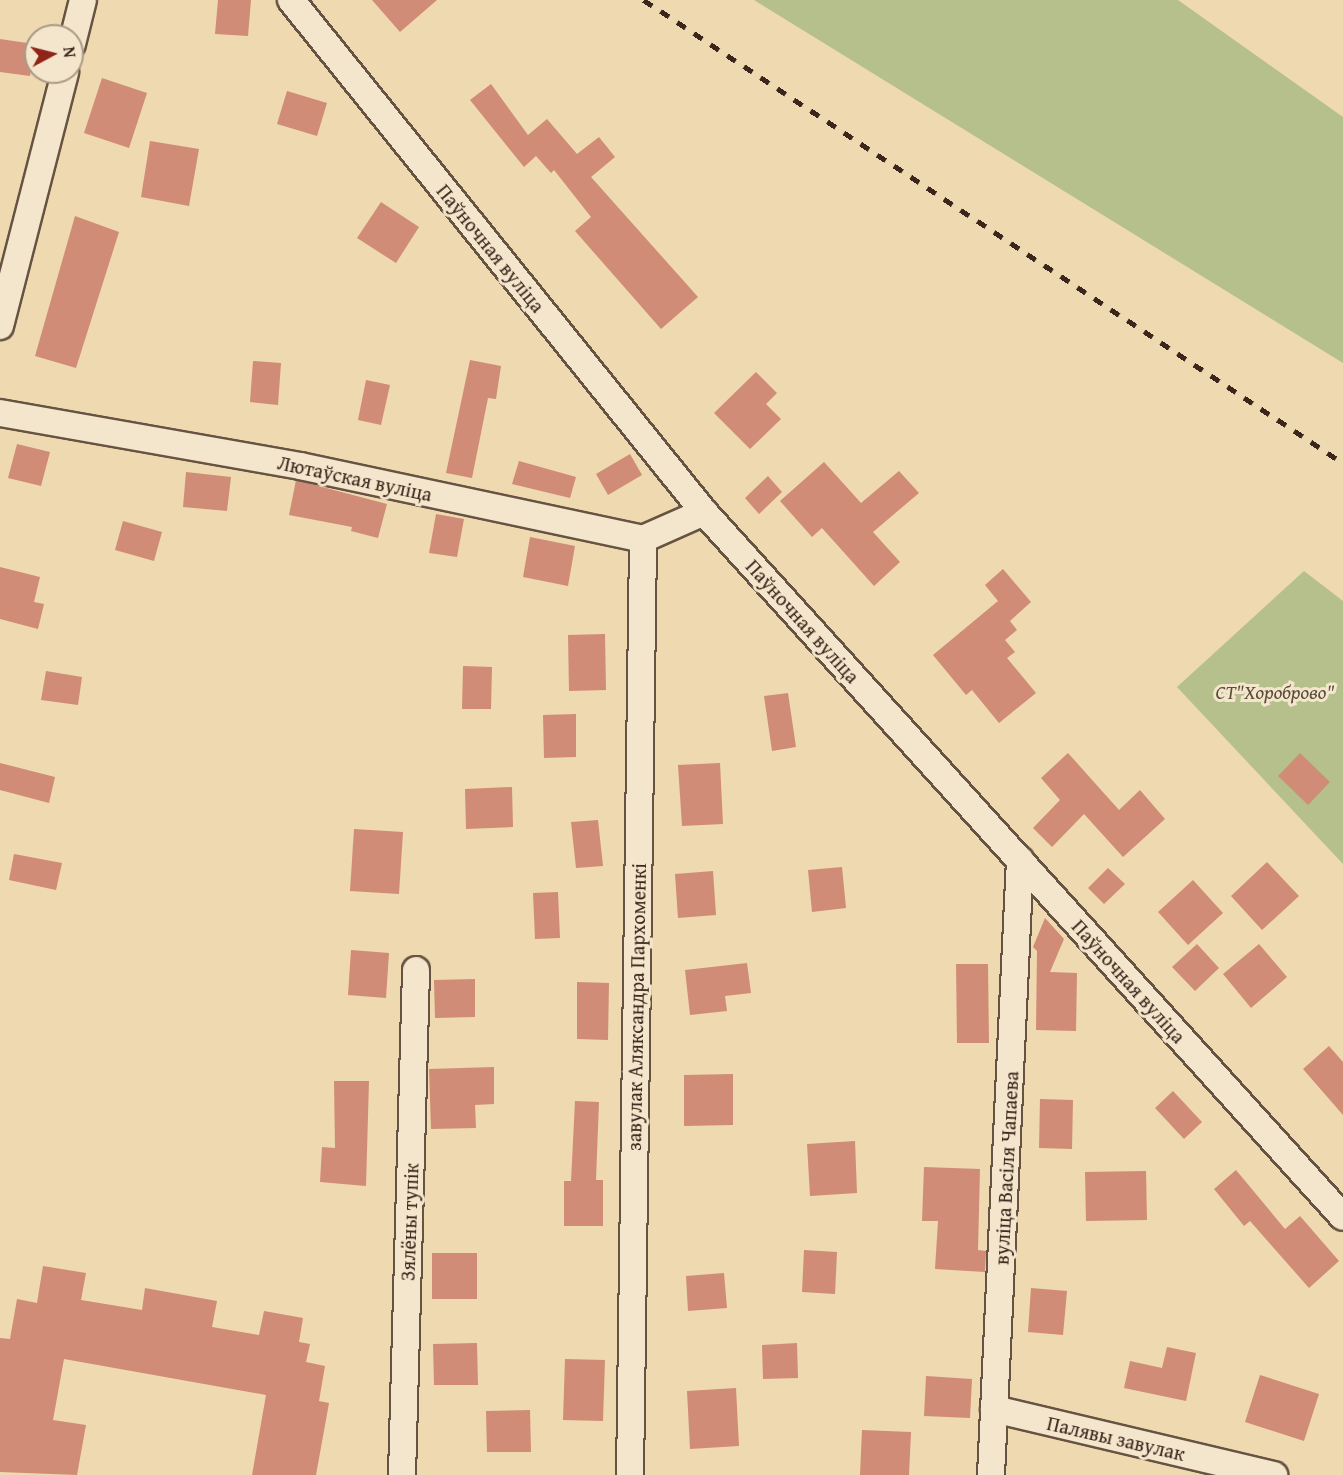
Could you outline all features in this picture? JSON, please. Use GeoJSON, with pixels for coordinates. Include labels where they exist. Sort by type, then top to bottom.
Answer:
{"type":"FeatureCollection","features":[{"type":"Feature","properties":{"kind":"street"},"geometry":{"type":"LineString","coordinates":[[77,24],[83,0]]}},
{"type":"Feature","properties":{"kind":"street","name":"Паўночная вуліца"},"geometry":{"type":"LineString","coordinates":[[291,0],[704,512],[1343,1217]]}},
{"type":"Feature","properties":{"kind":"street"},"geometry":{"type":"LineString","coordinates":[[0,326],[62,84]]}},
{"type":"Feature","properties":{"kind":"street","name":"Лютаўская вуліца"},"geometry":{"type":"LineString","coordinates":[[0,413],[300,466],[643,539]]}},
{"type":"Feature","properties":{"kind":"street"},"geometry":{"type":"LineString","coordinates":[[643,539],[704,512]]}},
{"type":"Feature","properties":{"kind":"street","name":"завулак Аляксандра Пархоменкі"},"geometry":{"type":"LineString","coordinates":[[630,1475],[643,539]]}},
{"type":"Feature","properties":{"kind":"street","name":"вуліца Васіля Чапаева"},"geometry":{"type":"LineString","coordinates":[[991,1475],[1020,860]]}},
{"type":"Feature","properties":{"kind":"street","name":"Зялёны тупік"},"geometry":{"type":"LineString","coordinates":[[402,1475],[416,970]]}},
{"type":"Feature","properties":{"kind":"street","name":"Палявы завулак"},"geometry":{"type":"LineString","coordinates":[[994,1409],[1274,1475]]}},
{"type":"Feature","properties":{"kind":"green space"},"geometry":{"type":"Polygon","coordinates":[[[754,0],[1178,0],[1343,117],[1343,363],[754,0]]]}},
{"type":"Feature","properties":{"kind":"green space","name":"СТ\"Хороброво\""},"geometry":{"type":"Polygon","coordinates":[[[1304,571],[1343,601],[1343,864],[1177,687],[1304,571]]]}},
{"type":"Feature","properties":{"kind":"building"},"geometry":{"type":"Polygon","coordinates":[[[218,0],[251,0],[248,36],[215,34],[218,0]]]}},
{"type":"Feature","properties":{"kind":"building"},"geometry":{"type":"Polygon","coordinates":[[[372,0],[437,0],[400,32],[372,0]]]}},
{"type":"Feature","properties":{"kind":"building"},"geometry":{"type":"Polygon","coordinates":[[[0,39],[24,43],[24,75],[0,72],[0,39]]]}},
{"type":"Feature","properties":{"kind":"building"},"geometry":{"type":"Polygon","coordinates":[[[102,78],[147,93],[129,148],[84,133],[102,78]]]}},
{"type":"Feature","properties":{"kind":"building"},"geometry":{"type":"Polygon","coordinates":[[[491,84],[528,135],[547,119],[577,154],[599,137],[615,157],[591,177],[698,297],[661,329],[575,231],[591,217],[554,170],[551,173],[536,156],[524,167],[470,100],[491,84]]]}},
{"type":"Feature","properties":{"kind":"building"},"geometry":{"type":"Polygon","coordinates":[[[287,91],[327,103],[317,136],[277,124],[287,91]]]}},
{"type":"Feature","properties":{"kind":"building"},"geometry":{"type":"Polygon","coordinates":[[[150,141],[199,149],[189,206],[141,197],[150,141]]]}},
{"type":"Feature","properties":{"kind":"building"},"geometry":{"type":"Polygon","coordinates":[[[381,202],[419,227],[396,263],[357,238],[381,202]]]}},
{"type":"Feature","properties":{"kind":"building"},"geometry":{"type":"Polygon","coordinates":[[[75,216],[119,232],[76,368],[35,356],[75,216]]]}},
{"type":"Feature","properties":{"kind":"building"},"geometry":{"type":"Polygon","coordinates":[[[470,360],[501,366],[496,399],[488,398],[472,478],[446,473],[470,360]]]}},
{"type":"Feature","properties":{"kind":"building"},"geometry":{"type":"Polygon","coordinates":[[[253,361],[281,363],[278,405],[250,402],[253,361]]]}},
{"type":"Feature","properties":{"kind":"building"},"geometry":{"type":"Polygon","coordinates":[[[756,372],[777,393],[766,404],[781,419],[750,449],[714,413],[756,372]]]}},
{"type":"Feature","properties":{"kind":"building"},"geometry":{"type":"Polygon","coordinates":[[[366,380],[390,385],[381,425],[358,420],[366,380]]]}},
{"type":"Feature","properties":{"kind":"building"},"geometry":{"type":"Polygon","coordinates":[[[17,444],[50,452],[41,486],[8,478],[17,444]]]}},
{"type":"Feature","properties":{"kind":"building"},"geometry":{"type":"Polygon","coordinates":[[[630,454],[642,475],[608,495],[596,474],[630,454]]]}},
{"type":"Feature","properties":{"kind":"building"},"geometry":{"type":"Polygon","coordinates":[[[519,461],[576,477],[570,498],[512,484],[519,461]]]}},
{"type":"Feature","properties":{"kind":"building"},"geometry":{"type":"Polygon","coordinates":[[[824,462],[861,503],[899,471],[919,493],[873,532],[900,562],[874,586],[822,528],[812,537],[780,501],[824,462]]]}},
{"type":"Feature","properties":{"kind":"building"},"geometry":{"type":"Polygon","coordinates":[[[186,472],[231,477],[227,511],[183,507],[186,472]]]}},
{"type":"Feature","properties":{"kind":"building"},"geometry":{"type":"Polygon","coordinates":[[[768,476],[782,492],[759,514],[745,498],[768,476]]]}},
{"type":"Feature","properties":{"kind":"building"},"geometry":{"type":"Polygon","coordinates":[[[296,480],[387,504],[378,538],[351,531],[352,527],[289,515],[296,480]]]}},
{"type":"Feature","properties":{"kind":"building"},"geometry":{"type":"Polygon","coordinates":[[[436,514],[464,519],[457,557],[429,553],[436,514]]]}},
{"type":"Feature","properties":{"kind":"building"},"geometry":{"type":"Polygon","coordinates":[[[123,521],[162,532],[154,561],[115,550],[123,521]]]}},
{"type":"Feature","properties":{"kind":"building"},"geometry":{"type":"Polygon","coordinates":[[[530,537],[575,546],[568,586],[523,577],[530,537]]]}},
{"type":"Feature","properties":{"kind":"building"},"geometry":{"type":"Polygon","coordinates":[[[0,567],[40,577],[34,602],[44,604],[38,629],[0,619],[0,567]]]}},
{"type":"Feature","properties":{"kind":"building"},"geometry":{"type":"Polygon","coordinates":[[[1003,569],[1031,602],[1010,621],[1017,630],[1005,640],[1015,652],[1007,658],[1036,693],[999,723],[972,690],[966,695],[933,655],[998,601],[985,585],[1003,569]]]}},
{"type":"Feature","properties":{"kind":"building"},"geometry":{"type":"Polygon","coordinates":[[[605,634],[606,690],[569,691],[568,635],[605,634]]]}},
{"type":"Feature","properties":{"kind":"building"},"geometry":{"type":"Polygon","coordinates":[[[463,666],[492,667],[491,709],[462,709],[463,666]]]}},
{"type":"Feature","properties":{"kind":"building"},"geometry":{"type":"Polygon","coordinates":[[[46,671],[82,677],[78,705],[41,700],[46,671]]]}},
{"type":"Feature","properties":{"kind":"building"},"geometry":{"type":"Polygon","coordinates":[[[788,693],[796,747],[772,751],[764,696],[788,693]]]}},
{"type":"Feature","properties":{"kind":"building"},"geometry":{"type":"Polygon","coordinates":[[[576,714],[576,757],[544,758],[543,715],[576,714]]]}},
{"type":"Feature","properties":{"kind":"building"},"geometry":{"type":"Polygon","coordinates":[[[1068,753],[1119,810],[1140,790],[1165,819],[1123,857],[1084,814],[1052,847],[1033,828],[1060,800],[1041,778],[1068,753]]]}},
{"type":"Feature","properties":{"kind":"building"},"geometry":{"type":"Polygon","coordinates":[[[1300,753],[1330,782],[1308,805],[1278,776],[1300,753]]]}},
{"type":"Feature","properties":{"kind":"building"},"geometry":{"type":"Polygon","coordinates":[[[0,763],[55,777],[49,803],[0,790],[0,763]]]}},
{"type":"Feature","properties":{"kind":"building"},"geometry":{"type":"Polygon","coordinates":[[[720,763],[723,824],[682,826],[678,765],[720,763]]]}},
{"type":"Feature","properties":{"kind":"building"},"geometry":{"type":"Polygon","coordinates":[[[512,787],[513,827],[466,829],[465,789],[512,787]]]}},
{"type":"Feature","properties":{"kind":"building"},"geometry":{"type":"Polygon","coordinates":[[[598,820],[603,866],[576,868],[571,822],[598,820]]]}},
{"type":"Feature","properties":{"kind":"building"},"geometry":{"type":"Polygon","coordinates":[[[354,829],[403,832],[399,894],[350,891],[354,829]]]}},
{"type":"Feature","properties":{"kind":"building"},"geometry":{"type":"Polygon","coordinates":[[[14,854],[62,863],[56,890],[9,880],[14,854]]]}},
{"type":"Feature","properties":{"kind":"building"},"geometry":{"type":"Polygon","coordinates":[[[1267,862],[1299,896],[1262,930],[1231,896],[1267,862]]]}},
{"type":"Feature","properties":{"kind":"building"},"geometry":{"type":"Polygon","coordinates":[[[842,867],[846,908],[812,912],[808,870],[842,867]]]}},
{"type":"Feature","properties":{"kind":"building"},"geometry":{"type":"Polygon","coordinates":[[[1108,868],[1125,884],[1104,904],[1088,888],[1108,868]]]}},
{"type":"Feature","properties":{"kind":"building"},"geometry":{"type":"Polygon","coordinates":[[[713,871],[716,915],[678,918],[675,874],[713,871]]]}},
{"type":"Feature","properties":{"kind":"building"},"geometry":{"type":"Polygon","coordinates":[[[1193,880],[1223,913],[1188,945],[1158,912],[1193,880]]]}},
{"type":"Feature","properties":{"kind":"building"},"geometry":{"type":"Polygon","coordinates":[[[558,892],[560,938],[535,939],[533,893],[558,892]]]}},
{"type":"Feature","properties":{"kind":"building"},"geometry":{"type":"Polygon","coordinates":[[[1045,918],[1064,939],[1050,972],[1077,973],[1076,1031],[1036,1030],[1037,951],[1033,947],[1045,918]]]}},
{"type":"Feature","properties":{"kind":"building"},"geometry":{"type":"Polygon","coordinates":[[[1197,944],[1219,968],[1195,991],[1172,967],[1197,944]]]}},
{"type":"Feature","properties":{"kind":"building"},"geometry":{"type":"Polygon","coordinates":[[[1259,944],[1287,977],[1251,1008],[1223,974],[1259,944]]]}},
{"type":"Feature","properties":{"kind":"building"},"geometry":{"type":"Polygon","coordinates":[[[351,950],[389,953],[386,998],[348,995],[351,950]]]}},
{"type":"Feature","properties":{"kind":"building"},"geometry":{"type":"Polygon","coordinates":[[[747,963],[751,993],[725,996],[727,1011],[690,1015],[685,970],[747,963]]]}},
{"type":"Feature","properties":{"kind":"building"},"geometry":{"type":"Polygon","coordinates":[[[956,964],[988,964],[989,1043],[957,1043],[956,964]]]}},
{"type":"Feature","properties":{"kind":"building"},"geometry":{"type":"Polygon","coordinates":[[[475,979],[475,1017],[435,1018],[434,980],[475,979]]]}},
{"type":"Feature","properties":{"kind":"building"},"geometry":{"type":"Polygon","coordinates":[[[577,982],[609,983],[608,1040],[577,1039],[577,982]]]}},
{"type":"Feature","properties":{"kind":"building"},"geometry":{"type":"Polygon","coordinates":[[[1329,1046],[1343,1062],[1343,1115],[1303,1069],[1329,1046]]]}},
{"type":"Feature","properties":{"kind":"building"},"geometry":{"type":"Polygon","coordinates":[[[494,1067],[494,1104],[475,1105],[476,1128],[431,1129],[429,1069],[494,1067]]]}},
{"type":"Feature","properties":{"kind":"building"},"geometry":{"type":"Polygon","coordinates":[[[733,1074],[733,1125],[684,1126],[684,1075],[733,1074]]]}},
{"type":"Feature","properties":{"kind":"building"},"geometry":{"type":"Polygon","coordinates":[[[334,1081],[369,1081],[366,1186],[320,1182],[322,1147],[335,1148],[334,1081]]]}},
{"type":"Feature","properties":{"kind":"building"},"geometry":{"type":"Polygon","coordinates":[[[1173,1091],[1202,1122],[1184,1139],[1155,1108],[1173,1091]]]}},
{"type":"Feature","properties":{"kind":"building"},"geometry":{"type":"Polygon","coordinates":[[[1040,1099],[1073,1100],[1072,1149],[1039,1148],[1040,1099]]]}},
{"type":"Feature","properties":{"kind":"building"},"geometry":{"type":"Polygon","coordinates":[[[575,1101],[599,1102],[596,1180],[603,1180],[603,1226],[564,1226],[564,1181],[571,1181],[575,1101]]]}},
{"type":"Feature","properties":{"kind":"building"},"geometry":{"type":"Polygon","coordinates":[[[855,1141],[857,1193],[810,1196],[807,1144],[855,1141]]]}},
{"type":"Feature","properties":{"kind":"building"},"geometry":{"type":"Polygon","coordinates":[[[924,1167],[980,1169],[978,1250],[986,1251],[985,1272],[935,1269],[938,1221],[922,1221],[924,1167]]]}},
{"type":"Feature","properties":{"kind":"building"},"geometry":{"type":"Polygon","coordinates":[[[1236,1170],[1285,1229],[1300,1216],[1339,1261],[1309,1288],[1250,1221],[1244,1226],[1214,1189],[1236,1170]]]}},
{"type":"Feature","properties":{"kind":"building"},"geometry":{"type":"Polygon","coordinates":[[[1146,1171],[1147,1220],[1086,1221],[1085,1172],[1146,1171]]]}},
{"type":"Feature","properties":{"kind":"building"},"geometry":{"type":"Polygon","coordinates":[[[804,1250],[837,1252],[835,1294],[802,1292],[804,1250]]]}},
{"type":"Feature","properties":{"kind":"building"},"geometry":{"type":"Polygon","coordinates":[[[432,1253],[477,1253],[477,1299],[432,1299],[432,1253]]]}},
{"type":"Feature","properties":{"kind":"building"},"geometry":{"type":"Polygon","coordinates":[[[43,1266],[86,1273],[81,1300],[142,1310],[145,1288],[217,1301],[212,1327],[259,1335],[264,1311],[303,1318],[299,1342],[310,1344],[306,1362],[325,1366],[319,1401],[329,1403],[316,1475],[252,1475],[266,1395],[64,1359],[53,1420],[86,1425],[77,1475],[0,1472],[0,1338],[10,1339],[17,1299],[37,1303],[43,1266]]]}},
{"type":"Feature","properties":{"kind":"building"},"geometry":{"type":"Polygon","coordinates":[[[724,1273],[727,1308],[688,1311],[686,1276],[724,1273]]]}},
{"type":"Feature","properties":{"kind":"building"},"geometry":{"type":"Polygon","coordinates":[[[1031,1288],[1067,1291],[1063,1335],[1028,1332],[1031,1288]]]}},
{"type":"Feature","properties":{"kind":"building"},"geometry":{"type":"Polygon","coordinates":[[[477,1343],[478,1385],[434,1385],[433,1344],[477,1343]]]}},
{"type":"Feature","properties":{"kind":"building"},"geometry":{"type":"Polygon","coordinates":[[[797,1343],[798,1378],[763,1379],[762,1345],[797,1343]]]}},
{"type":"Feature","properties":{"kind":"building"},"geometry":{"type":"Polygon","coordinates":[[[1167,1347],[1196,1353],[1186,1401],[1124,1388],[1130,1361],[1162,1368],[1167,1347]]]}},
{"type":"Feature","properties":{"kind":"building"},"geometry":{"type":"Polygon","coordinates":[[[565,1359],[605,1360],[603,1421],[563,1420],[565,1359]]]}},
{"type":"Feature","properties":{"kind":"building"},"geometry":{"type":"Polygon","coordinates":[[[1260,1375],[1319,1394],[1304,1441],[1245,1422],[1260,1375]]]}},
{"type":"Feature","properties":{"kind":"building"},"geometry":{"type":"Polygon","coordinates":[[[926,1376],[972,1379],[970,1418],[924,1416],[926,1376]]]}},
{"type":"Feature","properties":{"kind":"building"},"geometry":{"type":"Polygon","coordinates":[[[736,1388],[739,1446],[690,1449],[687,1391],[736,1388]]]}},
{"type":"Feature","properties":{"kind":"building"},"geometry":{"type":"Polygon","coordinates":[[[530,1410],[531,1452],[487,1452],[486,1411],[530,1410]]]}},
{"type":"Feature","properties":{"kind":"building"},"geometry":{"type":"Polygon","coordinates":[[[862,1430],[911,1432],[909,1475],[860,1475],[862,1430]]]}},
{"type":"Feature","properties":{"kind":"railway"},"geometry":{"type":"LineString","coordinates":[[644,0],[1343,463]]}}]}
